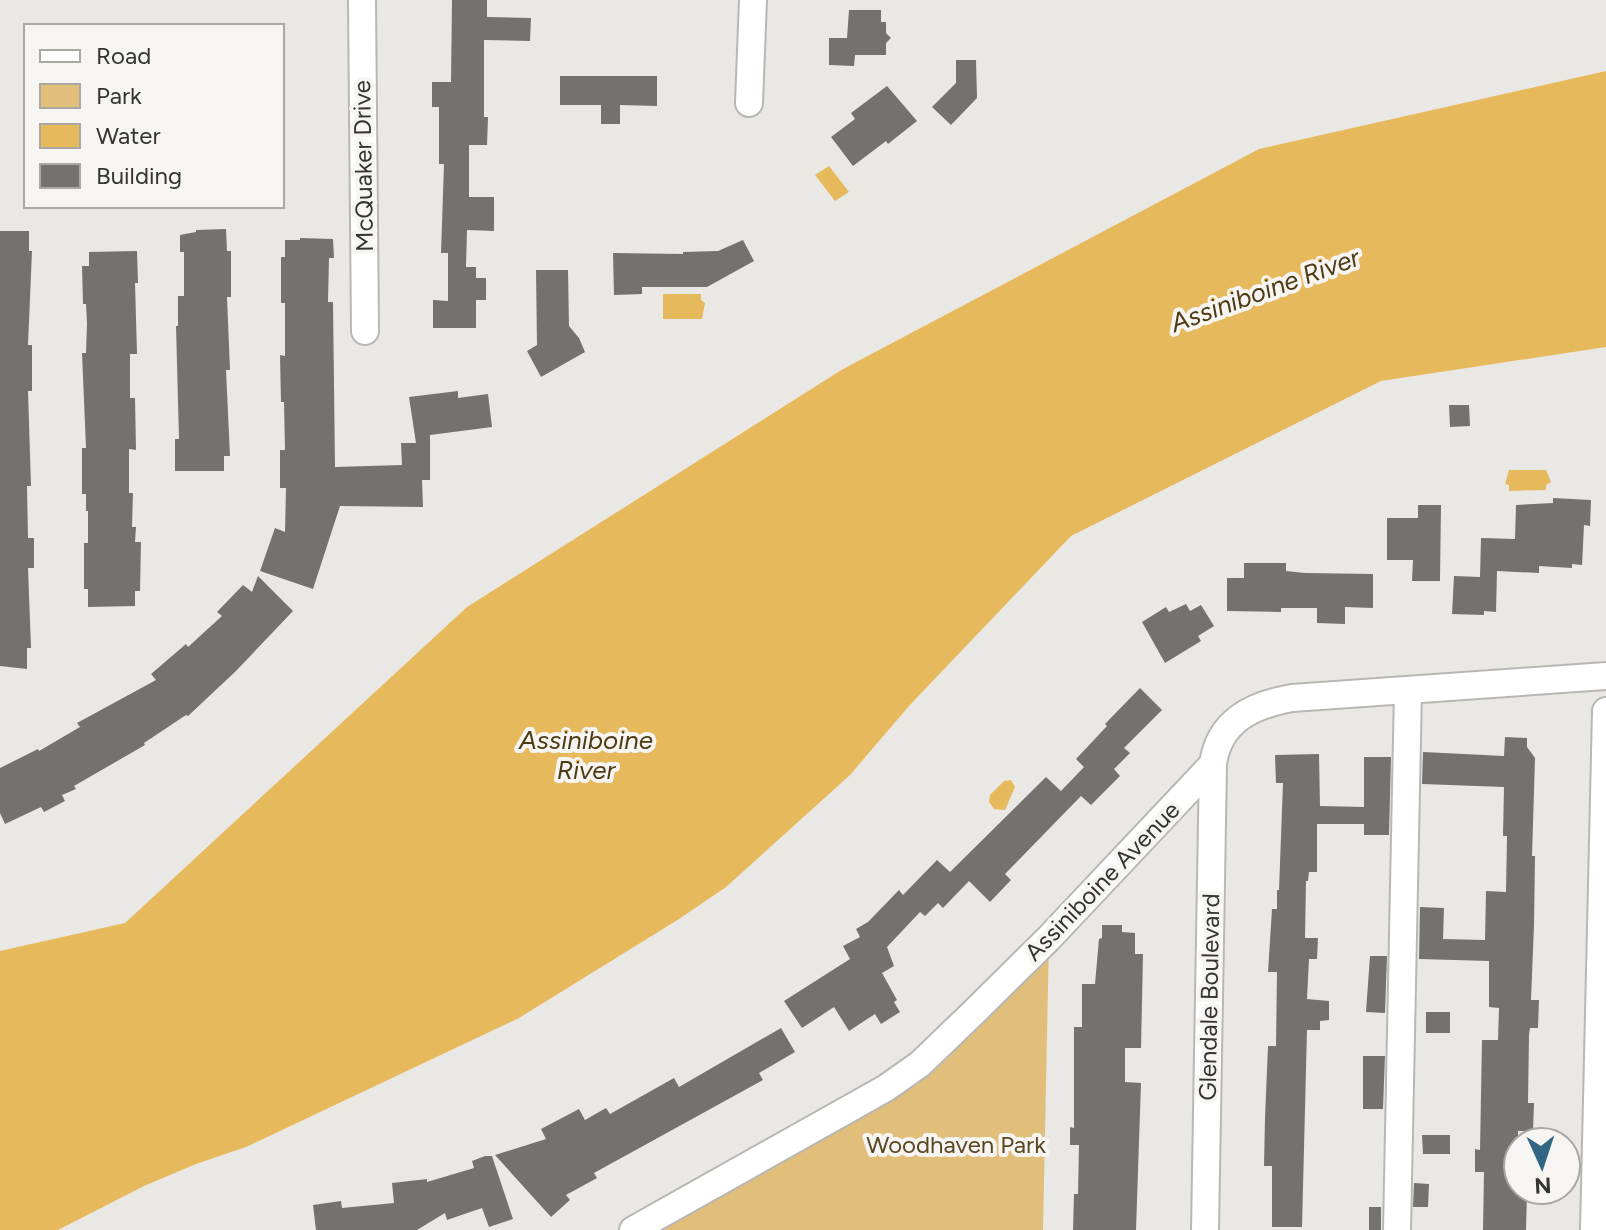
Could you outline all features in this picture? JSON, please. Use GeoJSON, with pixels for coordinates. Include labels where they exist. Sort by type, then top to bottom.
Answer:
{"type":"FeatureCollection","features":[{"type":"Feature","properties":{"kind":"street","name":"McQuaker Drive"},"geometry":{"type":"LineString","coordinates":[[362,0],[365,331]]}},
{"type":"Feature","properties":{"kind":"street"},"geometry":{"type":"LineString","coordinates":[[749,103],[753,0]]}},
{"type":"Feature","properties":{"kind":"street","name":"Assiniboine Avenue"},"geometry":{"type":"LineString","coordinates":[[633,1230],[886,1088],[920,1064],[1049,938],[1213,764],[1217,745],[1228,726],[1238,717],[1264,704],[1292,698],[1606,676]]}},
{"type":"Feature","properties":{"kind":"street"},"geometry":{"type":"LineString","coordinates":[[1397,1230],[1408,690]]}},
{"type":"Feature","properties":{"kind":"street"},"geometry":{"type":"LineString","coordinates":[[1594,1230],[1606,711]]}},
{"type":"Feature","properties":{"kind":"street","name":"Glendale Boulevard"},"geometry":{"type":"LineString","coordinates":[[1205,1230],[1213,764]]}},
{"type":"Feature","properties":{"kind":"green space","name":"Woodhaven Park"},"geometry":{"type":"Polygon","coordinates":[[[1049,938],[1043,1230],[633,1230],[886,1088],[1049,938]]]}},
{"type":"Feature","properties":{"kind":"water","name":"Assiniboine River"},"geometry":{"type":"Polygon","coordinates":[[[1606,71],[1606,347],[1381,381],[1071,536],[909,706],[850,775],[726,887],[679,919],[519,1018],[246,1147],[144,1186],[58,1230],[0,1230],[0,951],[125,923],[467,607],[843,369],[1259,149],[1606,71]]]}},
{"type":"Feature","properties":{"kind":"water"},"geometry":{"type":"Polygon","coordinates":[[[829,166],[849,192],[835,201],[815,175],[829,166]]]}},
{"type":"Feature","properties":{"kind":"water"},"geometry":{"type":"Polygon","coordinates":[[[663,294],[701,294],[701,300],[705,303],[702,319],[663,319],[663,294]]]}},
{"type":"Feature","properties":{"kind":"water"},"geometry":{"type":"Polygon","coordinates":[[[1509,470],[1546,470],[1551,482],[1546,485],[1546,490],[1509,491],[1509,485],[1505,484],[1509,470]]]}},
{"type":"Feature","properties":{"kind":"water"},"geometry":{"type":"Polygon","coordinates":[[[1011,780],[1015,787],[1005,810],[994,809],[989,802],[990,795],[1004,781],[1011,780]]]}},
{"type":"Feature","properties":{"kind":"building"},"geometry":{"type":"Polygon","coordinates":[[[452,0],[487,0],[487,17],[531,18],[530,41],[484,40],[487,145],[469,145],[469,197],[494,197],[494,231],[467,230],[466,267],[476,267],[476,278],[486,278],[486,300],[476,300],[476,328],[433,328],[433,300],[448,301],[448,253],[441,253],[444,164],[439,164],[439,107],[432,107],[432,82],[451,82],[452,0]]]}},
{"type":"Feature","properties":{"kind":"building"},"geometry":{"type":"Polygon","coordinates":[[[849,10],[881,10],[881,22],[886,22],[886,33],[891,38],[886,43],[886,55],[855,55],[854,66],[829,65],[829,38],[847,38],[849,10]]]}},
{"type":"Feature","properties":{"kind":"building"},"geometry":{"type":"Polygon","coordinates":[[[956,60],[976,60],[977,98],[951,125],[932,107],[956,83],[956,60]]]}},
{"type":"Feature","properties":{"kind":"building"},"geometry":{"type":"Polygon","coordinates":[[[560,76],[657,76],[657,106],[620,105],[620,124],[601,124],[601,105],[560,105],[560,76]]]}},
{"type":"Feature","properties":{"kind":"building"},"geometry":{"type":"Polygon","coordinates":[[[887,86],[917,121],[853,166],[831,137],[855,119],[851,113],[887,86]]]}},
{"type":"Feature","properties":{"kind":"building"},"geometry":{"type":"Polygon","coordinates":[[[226,229],[227,251],[231,251],[231,297],[227,297],[230,370],[226,370],[230,456],[224,456],[224,471],[175,471],[175,439],[179,439],[176,326],[178,296],[184,296],[184,252],[180,252],[180,235],[196,230],[226,229]]]}},
{"type":"Feature","properties":{"kind":"building"},"geometry":{"type":"Polygon","coordinates":[[[0,231],[29,231],[29,251],[32,251],[28,345],[32,345],[32,391],[28,391],[31,486],[27,486],[28,538],[34,538],[34,568],[28,568],[31,648],[27,648],[27,669],[0,666],[0,231]]]}},
{"type":"Feature","properties":{"kind":"building"},"geometry":{"type":"Polygon","coordinates":[[[333,239],[334,258],[329,258],[328,302],[333,302],[335,467],[402,465],[401,443],[416,443],[409,397],[458,391],[458,398],[488,394],[492,427],[430,435],[430,480],[422,480],[423,507],[340,506],[313,589],[260,571],[275,528],[285,532],[286,488],[280,488],[280,450],[285,450],[280,355],[285,356],[285,303],[281,303],[281,257],[285,257],[285,240],[333,239]]]}},
{"type":"Feature","properties":{"kind":"building"},"geometry":{"type":"Polygon","coordinates":[[[743,240],[754,261],[707,287],[642,287],[642,294],[614,295],[613,253],[718,251],[743,240]]]}},
{"type":"Feature","properties":{"kind":"building"},"geometry":{"type":"Polygon","coordinates":[[[137,251],[137,354],[130,354],[130,398],[135,398],[136,450],[129,449],[129,493],[133,493],[135,542],[141,542],[140,591],[135,591],[135,606],[88,607],[88,589],[84,589],[84,543],[88,543],[88,511],[86,494],[82,494],[82,448],[86,448],[82,353],[86,353],[87,323],[82,266],[89,266],[89,252],[137,251]]]}},
{"type":"Feature","properties":{"kind":"building"},"geometry":{"type":"Polygon","coordinates":[[[536,270],[568,270],[569,326],[585,352],[541,377],[527,351],[537,345],[536,270]]]}},
{"type":"Feature","properties":{"kind":"building"},"geometry":{"type":"Polygon","coordinates":[[[1449,405],[1469,405],[1470,426],[1450,427],[1449,405]]]}},
{"type":"Feature","properties":{"kind":"building"},"geometry":{"type":"Polygon","coordinates":[[[1553,498],[1591,500],[1590,526],[1584,525],[1582,565],[1572,564],[1572,568],[1539,566],[1539,573],[1497,571],[1496,612],[1484,611],[1484,615],[1452,614],[1454,576],[1480,577],[1481,538],[1515,539],[1516,505],[1553,503],[1553,498]]]}},
{"type":"Feature","properties":{"kind":"building"},"geometry":{"type":"Polygon","coordinates":[[[1418,505],[1441,505],[1440,581],[1412,581],[1413,560],[1387,560],[1387,518],[1418,518],[1418,505]]]}},
{"type":"Feature","properties":{"kind":"building"},"geometry":{"type":"Polygon","coordinates":[[[1244,563],[1286,563],[1286,571],[1305,573],[1373,574],[1373,608],[1345,607],[1345,624],[1317,623],[1317,608],[1281,608],[1281,612],[1227,611],[1227,578],[1244,578],[1244,563]]]}},
{"type":"Feature","properties":{"kind":"building"},"geometry":{"type":"Polygon","coordinates":[[[258,576],[293,611],[236,671],[188,716],[74,786],[76,789],[62,795],[65,801],[44,812],[41,807],[5,824],[0,813],[0,768],[39,751],[80,727],[77,723],[156,680],[151,674],[186,644],[188,647],[222,616],[217,612],[243,585],[252,592],[258,576]]]}},
{"type":"Feature","properties":{"kind":"building"},"geometry":{"type":"Polygon","coordinates":[[[1186,604],[1190,611],[1201,605],[1214,626],[1198,636],[1201,641],[1165,663],[1142,622],[1166,607],[1169,612],[1186,604]]]}},
{"type":"Feature","properties":{"kind":"building"},"geometry":{"type":"Polygon","coordinates":[[[1140,688],[1162,710],[1124,748],[1130,753],[1114,769],[1120,776],[1091,805],[1081,796],[1005,874],[1011,880],[990,902],[969,881],[943,908],[938,903],[925,916],[920,912],[887,947],[894,966],[882,973],[900,1012],[881,1024],[875,1014],[849,1031],[834,1007],[802,1028],[784,1001],[850,959],[843,946],[860,937],[856,929],[868,922],[899,890],[903,895],[937,860],[950,872],[1046,777],[1061,791],[1084,767],[1076,759],[1140,688]]]}},
{"type":"Feature","properties":{"kind":"building"},"geometry":{"type":"Polygon","coordinates":[[[1505,737],[1527,738],[1527,747],[1535,758],[1531,1000],[1539,1000],[1538,1028],[1530,1028],[1529,1035],[1528,1103],[1534,1103],[1533,1126],[1502,1126],[1502,1206],[1527,1206],[1526,1230],[1483,1230],[1484,1172],[1475,1172],[1475,1149],[1480,1150],[1482,1040],[1498,1040],[1499,1008],[1489,1007],[1489,961],[1419,959],[1420,907],[1444,908],[1443,939],[1485,940],[1486,891],[1506,892],[1504,787],[1422,784],[1423,752],[1504,756],[1505,737]]]}},
{"type":"Feature","properties":{"kind":"building"},"geometry":{"type":"Polygon","coordinates":[[[1319,754],[1320,806],[1364,807],[1364,757],[1391,757],[1389,835],[1364,835],[1364,824],[1317,824],[1317,872],[1309,872],[1306,881],[1305,938],[1318,938],[1317,959],[1309,959],[1307,999],[1329,1001],[1329,1020],[1320,1021],[1320,1030],[1307,1030],[1302,1227],[1272,1227],[1272,1166],[1264,1166],[1268,1046],[1276,1046],[1277,972],[1268,972],[1272,909],[1277,909],[1279,890],[1283,783],[1276,783],[1275,755],[1319,754]]]}},
{"type":"Feature","properties":{"kind":"building"},"geometry":{"type":"Polygon","coordinates":[[[1102,925],[1122,925],[1122,932],[1135,933],[1135,954],[1143,954],[1141,1048],[1125,1048],[1125,1082],[1141,1083],[1136,1230],[1073,1230],[1074,1194],[1078,1194],[1079,1145],[1070,1145],[1070,1127],[1074,1128],[1074,1027],[1082,1027],[1082,984],[1095,984],[1102,925]]]}},
{"type":"Feature","properties":{"kind":"building"},"geometry":{"type":"Polygon","coordinates":[[[1370,956],[1387,956],[1385,1013],[1366,1012],[1370,956]]]}},
{"type":"Feature","properties":{"kind":"building"},"geometry":{"type":"Polygon","coordinates":[[[1426,1012],[1450,1012],[1450,1033],[1426,1033],[1426,1012]]]}},
{"type":"Feature","properties":{"kind":"building"},"geometry":{"type":"Polygon","coordinates":[[[781,1028],[795,1052],[759,1073],[763,1080],[594,1173],[597,1178],[566,1195],[570,1200],[551,1217],[495,1155],[546,1139],[541,1129],[579,1109],[585,1120],[606,1108],[610,1114],[674,1078],[679,1087],[781,1028]]]}},
{"type":"Feature","properties":{"kind":"building"},"geometry":{"type":"Polygon","coordinates":[[[1363,1056],[1385,1056],[1383,1109],[1363,1109],[1363,1056]]]}},
{"type":"Feature","properties":{"kind":"building"},"geometry":{"type":"Polygon","coordinates":[[[1422,1135],[1450,1135],[1450,1154],[1423,1154],[1422,1135]]]}},
{"type":"Feature","properties":{"kind":"building"},"geometry":{"type":"Polygon","coordinates":[[[492,1156],[513,1219],[489,1227],[482,1208],[447,1220],[445,1213],[417,1230],[316,1230],[313,1205],[341,1201],[342,1208],[394,1203],[392,1183],[427,1179],[427,1182],[474,1168],[472,1161],[492,1156]]]}},
{"type":"Feature","properties":{"kind":"building"},"geometry":{"type":"Polygon","coordinates":[[[1414,1183],[1429,1184],[1428,1207],[1413,1207],[1414,1183]]]}},
{"type":"Feature","properties":{"kind":"building"},"geometry":{"type":"Polygon","coordinates":[[[1369,1207],[1381,1207],[1381,1230],[1369,1230],[1369,1207]]]}}]}
